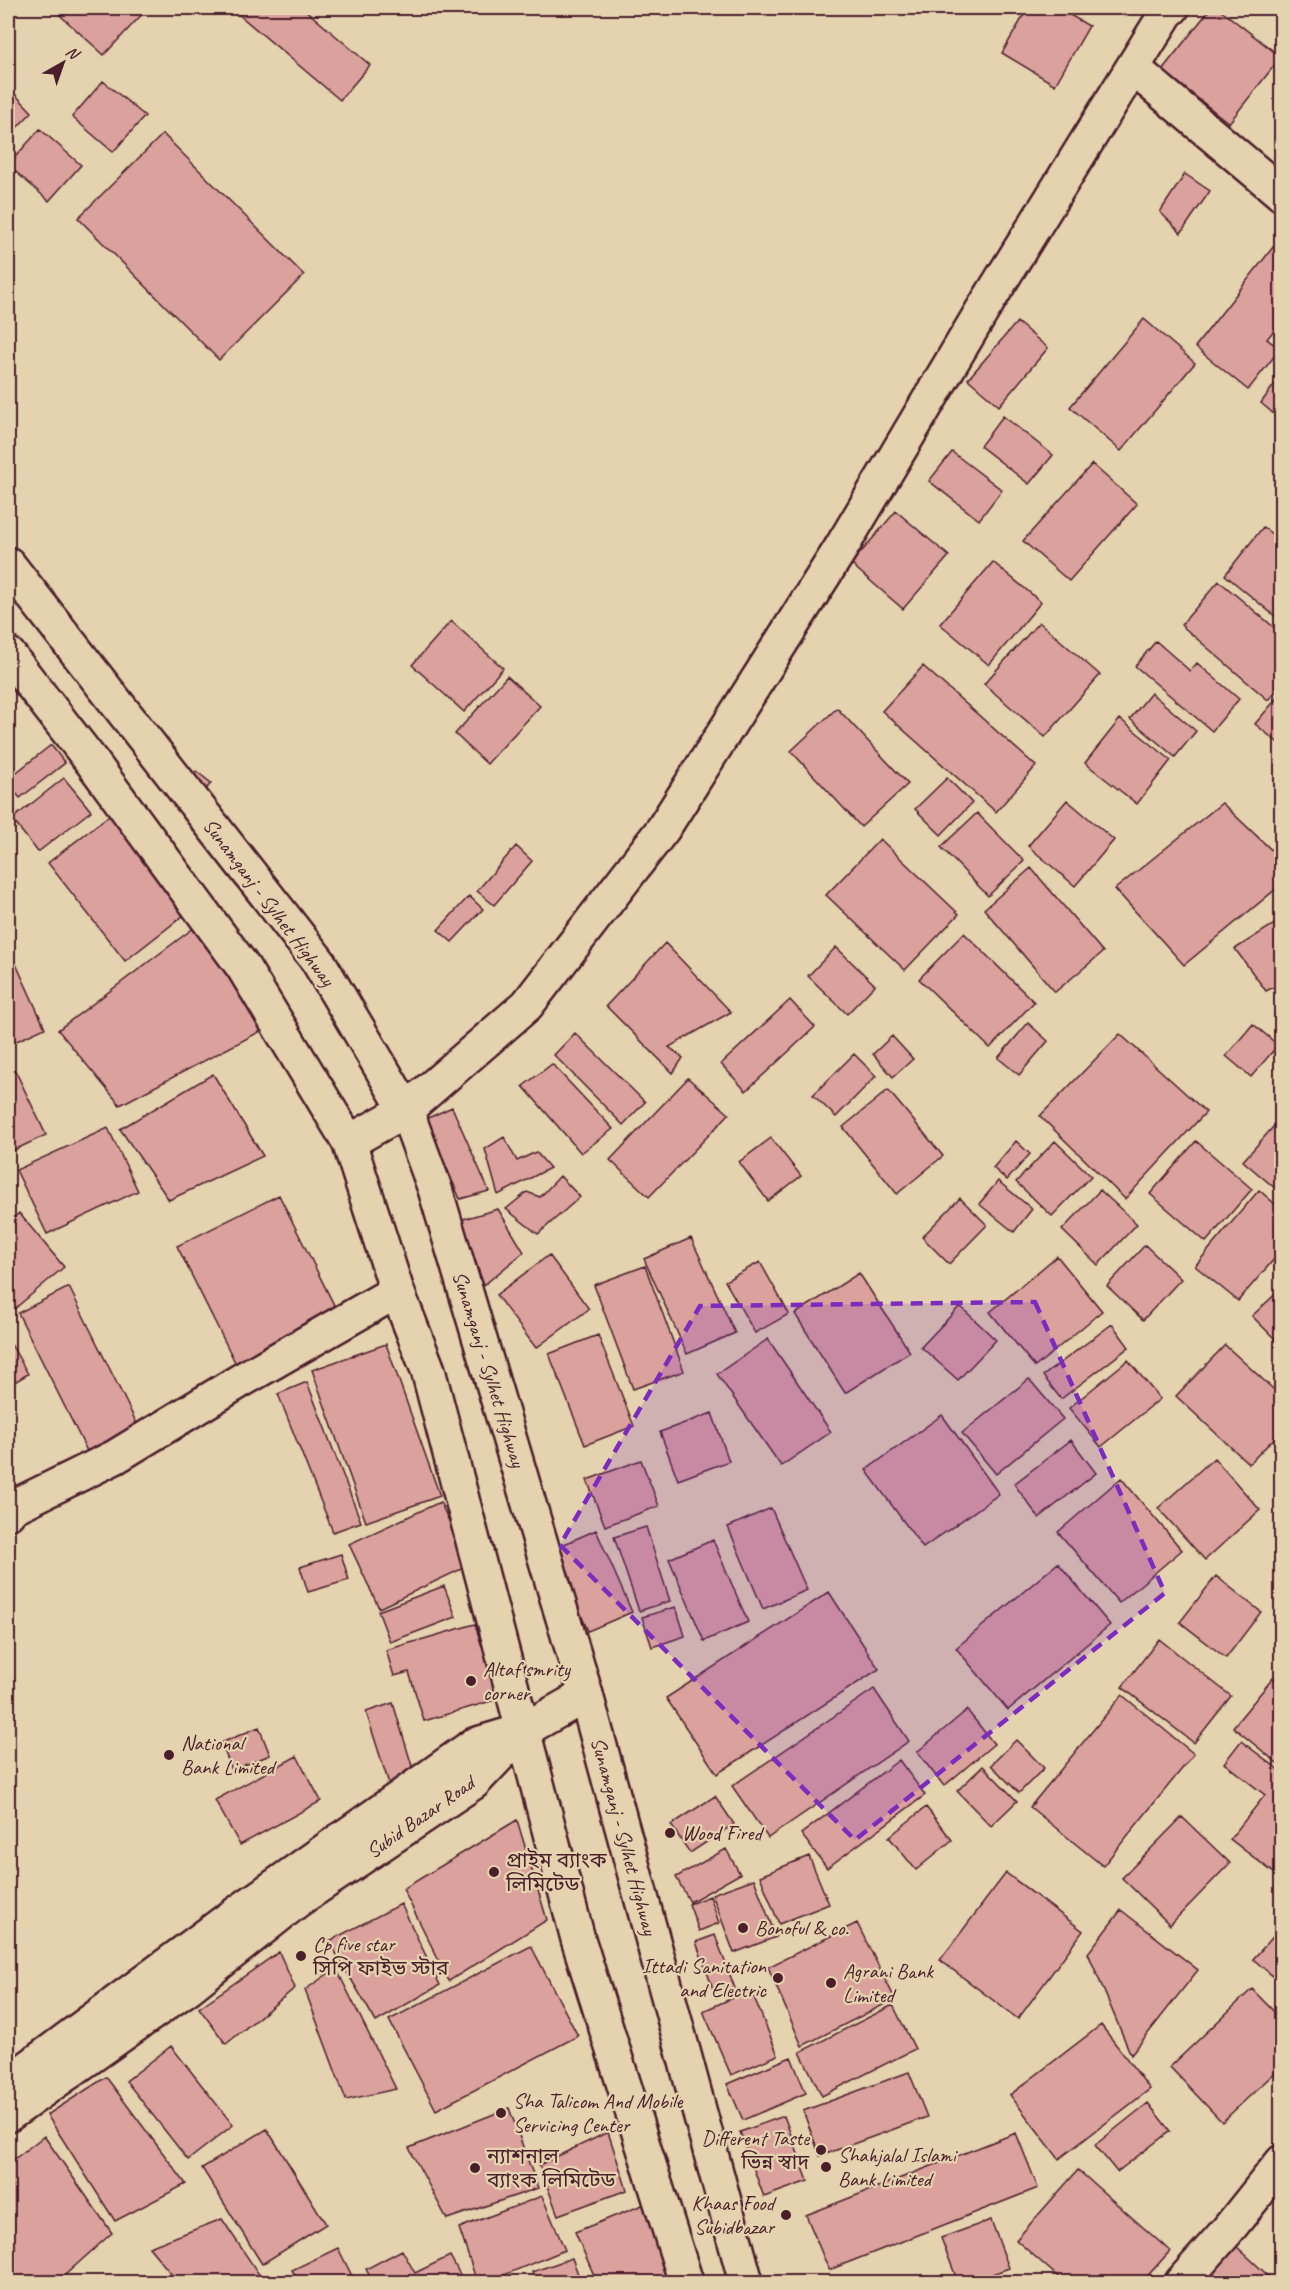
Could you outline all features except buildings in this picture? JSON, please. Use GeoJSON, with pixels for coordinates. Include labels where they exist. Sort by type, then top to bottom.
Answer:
{"type":"FeatureCollection","features":[{"type":"Feature","properties":{"kind":"main road"},"geometry":{"type":"LineString","coordinates":[[349,1142],[406,1110],[527,1005],[663,829],[841,548],[982,311],[1167,12],[1172,8]]}},
{"type":"Feature","properties":{"kind":"main road"},"geometry":{"type":"LineString","coordinates":[[1133,68],[1281,195]]}},
{"type":"Feature","properties":{"kind":"main road","name":"Sunamganj - Sylhet Highway"},"geometry":{"type":"LineString","coordinates":[[8,564],[318,961],[406,1110],[435,1189],[586,1695],[746,2283]]}},
{"type":"Feature","properties":{"kind":"main road"},"geometry":{"type":"LineString","coordinates":[[8,654],[92,762],[243,967],[349,1142],[397,1291],[428,1370],[578,1940],[686,2283]]}},
{"type":"Feature","properties":{"kind":"main road"},"geometry":{"type":"LineString","coordinates":[[8,1514],[13,1507],[115,1457],[240,1381],[397,1291]]}},
{"type":"Feature","properties":{"kind":"main road"},"geometry":{"type":"LineString","coordinates":[[522,1731],[586,1695]]}},
{"type":"Feature","properties":{"kind":"main road","name":"Subid Bazar Road"},"geometry":{"type":"LineString","coordinates":[[8,2083],[226,1921],[474,1745],[522,1731]]}},
{"type":"Feature","properties":{"kind":"main road","name":"Subid Bazar Road"},"geometry":{"type":"LineString","coordinates":[[8,2115],[189,1987],[298,1900],[474,1782],[522,1731]]}},
{"type":"Feature","properties":{"kind":"main road"},"geometry":{"type":"LineString","coordinates":[[1182,2283],[1227,2232],[1281,2162]]}},
{"type":"Feature","properties":{"kind":"highlighted area"},"geometry":{"type":"Polygon","coordinates":[[[1035,1302],[1165,1593],[855,1840],[560,1545],[700,1306],[1035,1302]]]}},
{"type":"Feature","properties":{"kind":"place","name":"Altaf smrity corner"},"geometry":{"type":"Point","coordinates":[471,1681]}},
{"type":"Feature","properties":{"kind":"place","name":"National Bank Limited"},"geometry":{"type":"Point","coordinates":[169,1755]}},
{"type":"Feature","properties":{"kind":"place","name":"Wood Fired"},"geometry":{"type":"Point","coordinates":[670,1833]}},
{"type":"Feature","properties":{"kind":"place","name":"প্রাইম ব্যাংক লিমিটেড"},"geometry":{"type":"Point","coordinates":[494,1872]}},
{"type":"Feature","properties":{"kind":"place","name":"Bonoful & co."},"geometry":{"type":"Point","coordinates":[743,1928]}},
{"type":"Feature","properties":{"kind":"place","name":"Cp five star সিপি ফাইভ স্টার"},"geometry":{"type":"Point","coordinates":[301,1956]}},
{"type":"Feature","properties":{"kind":"place","name":"Ittadi Sanitation and Electric"},"geometry":{"type":"Point","coordinates":[778,1978]}},
{"type":"Feature","properties":{"kind":"place","name":"Agrani Bank Limited"},"geometry":{"type":"Point","coordinates":[831,1983]}},
{"type":"Feature","properties":{"kind":"place","name":"Sha Talicom And Mobile Servicing Center"},"geometry":{"type":"Point","coordinates":[501,2113]}},
{"type":"Feature","properties":{"kind":"place","name":"Different Taste ভিন্ন স্বাদ"},"geometry":{"type":"Point","coordinates":[821,2150]}},
{"type":"Feature","properties":{"kind":"place","name":"Shahjalal Islami Bank Limited"},"geometry":{"type":"Point","coordinates":[826,2167]}},
{"type":"Feature","properties":{"kind":"place","name":"ন্যাশনাল ব্যাংক লিমিটেড"},"geometry":{"type":"Point","coordinates":[475,2168]}},
{"type":"Feature","properties":{"kind":"place","name":"Khaas Food Subidbazar"},"geometry":{"type":"Point","coordinates":[786,2215]}}]}
